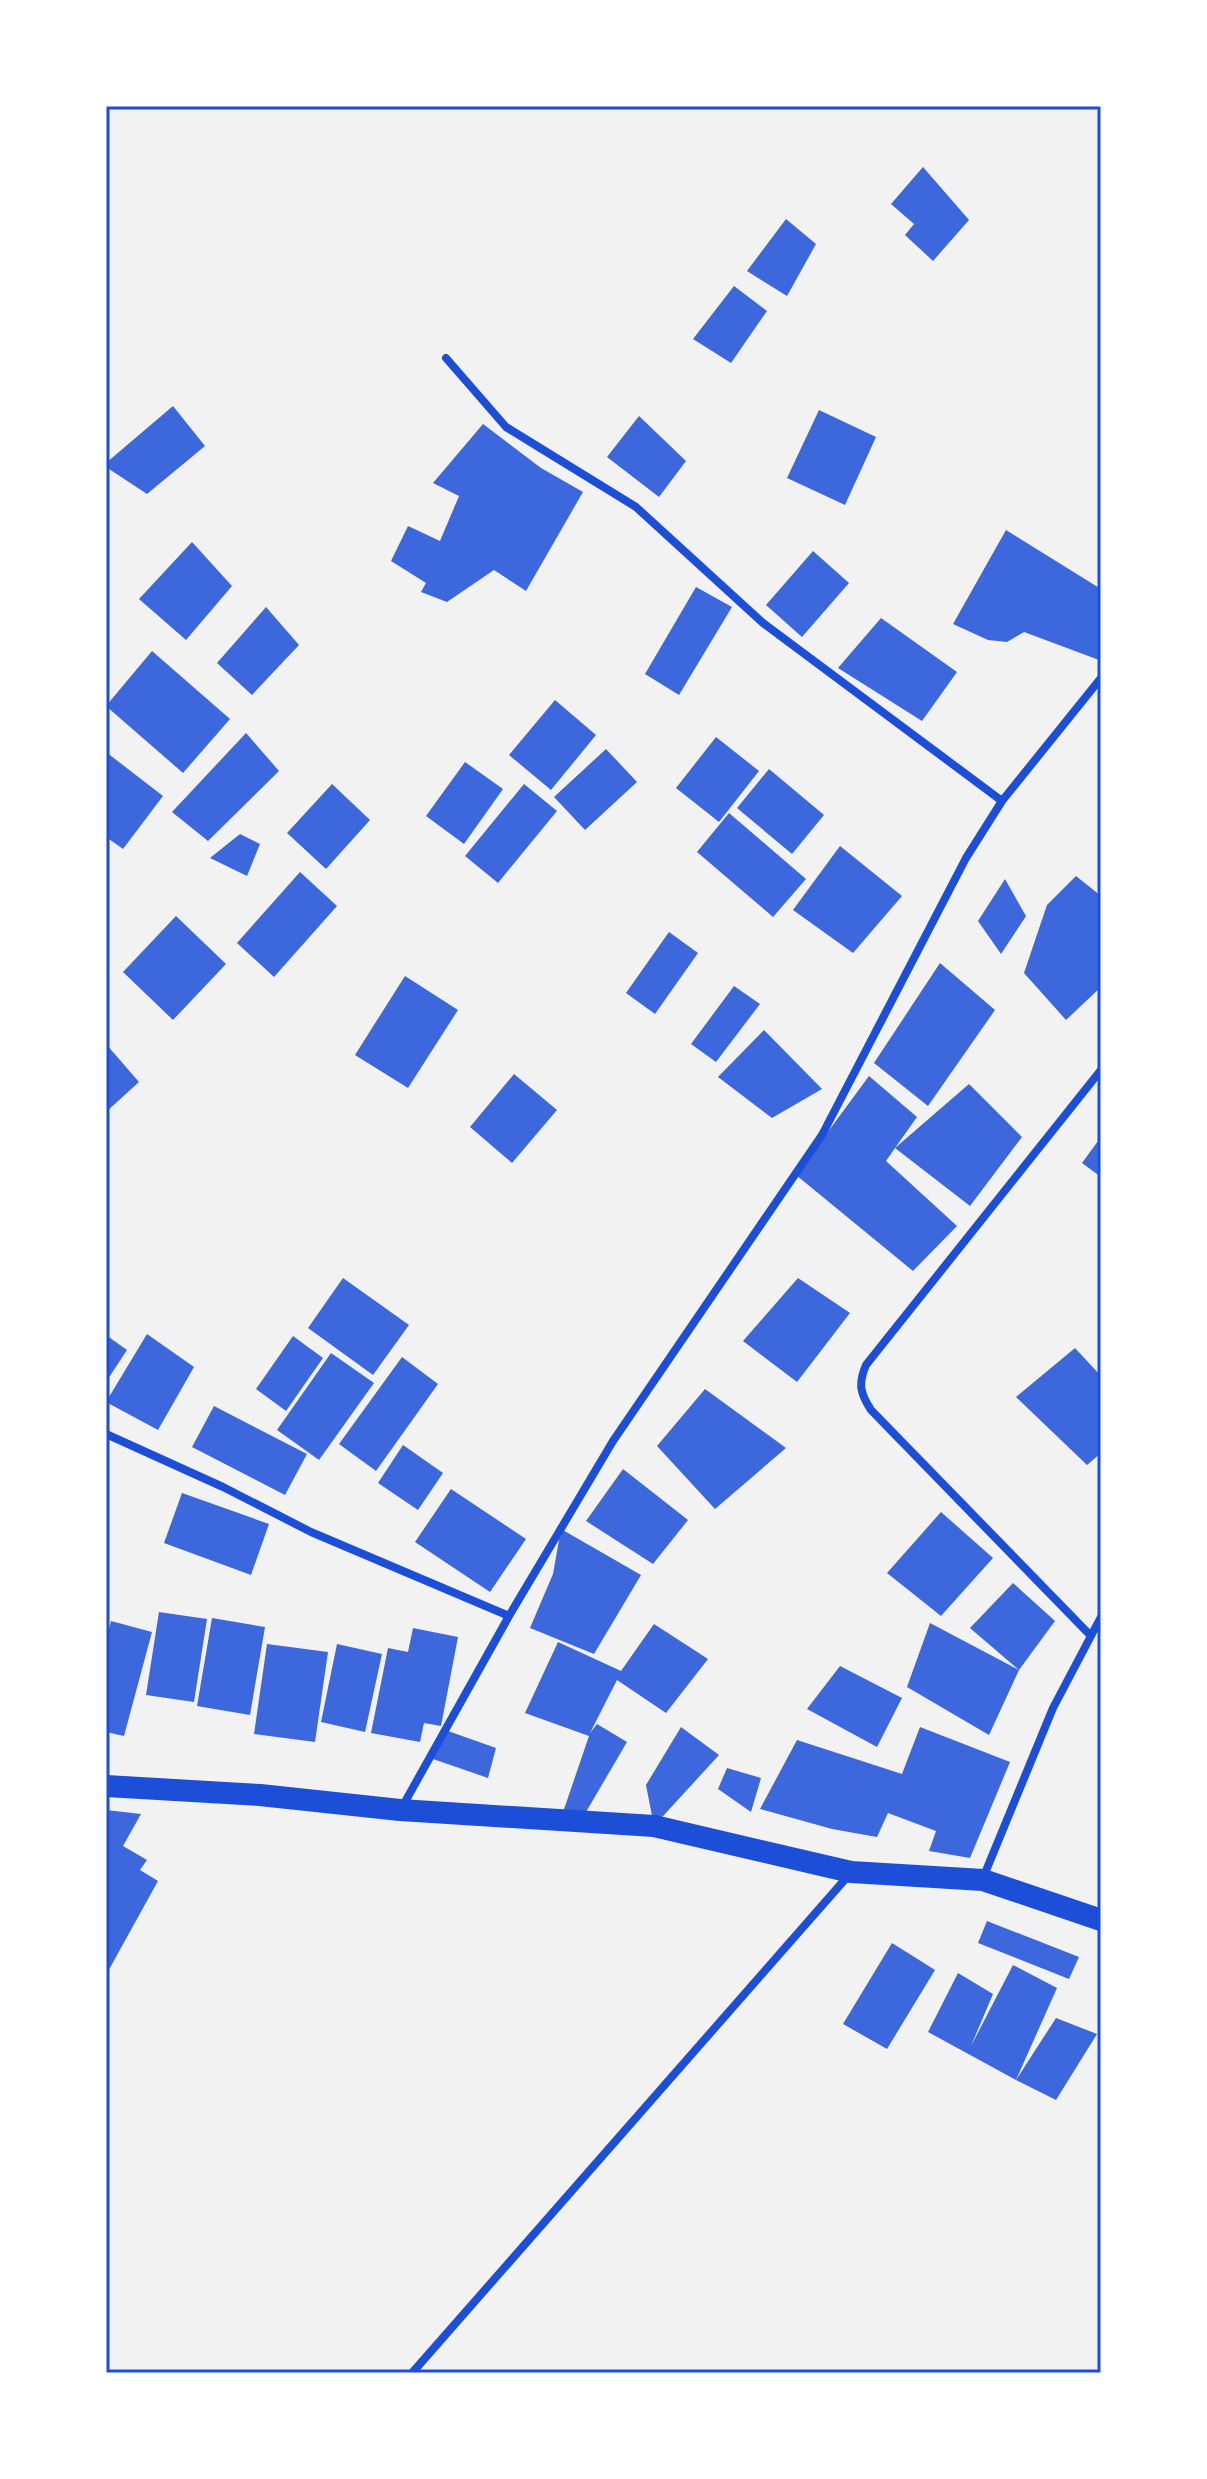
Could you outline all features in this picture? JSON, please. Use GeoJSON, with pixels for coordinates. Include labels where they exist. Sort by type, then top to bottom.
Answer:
{"type":"FeatureCollection","features":[{"type":"Feature","properties":{"kind":"highway"},"geometry":{"type":"LineString","coordinates":[[106,1786],[260,1795],[400,1810],[654,1826],[851,1872],[983,1880],[1101,1920]]}},
{"type":"Feature","properties":{"kind":"street"},"geometry":{"type":"LineString","coordinates":[[446,358],[506,427],[636,507],[772,630],[1002,801]]}},
{"type":"Feature","properties":{"kind":"street"},"geometry":{"type":"LineString","coordinates":[[400,1810],[509,1616],[622,1427],[822,1135],[966,858],[1002,801],[1101,678]]}},
{"type":"Feature","properties":{"kind":"street"},"geometry":{"type":"LineString","coordinates":[[1090,1635],[871,1410],[861,1395],[860,1381],[866,1365],[1101,1070]]}},
{"type":"Feature","properties":{"kind":"street"},"geometry":{"type":"LineString","coordinates":[[106,1434],[223,1487],[311,1532],[509,1616]]}},
{"type":"Feature","properties":{"kind":"street"},"geometry":{"type":"LineString","coordinates":[[983,1880],[1053,1708],[1101,1617]]}},
{"type":"Feature","properties":{"kind":"street"},"geometry":{"type":"LineString","coordinates":[[412,2373],[851,1872]]}},
{"type":"Feature","properties":{"kind":"building"},"geometry":{"type":"Polygon","coordinates":[[[923,167],[969,220],[933,261],[905,235],[914,224],[891,204],[923,167]]]}},
{"type":"Feature","properties":{"kind":"building"},"geometry":{"type":"Polygon","coordinates":[[[786,219],[816,244],[787,296],[747,271],[786,219]]]}},
{"type":"Feature","properties":{"kind":"building"},"geometry":{"type":"Polygon","coordinates":[[[734,286],[767,311],[731,363],[693,339],[734,286]]]}},
{"type":"Feature","properties":{"kind":"building"},"geometry":{"type":"Polygon","coordinates":[[[173,406],[205,446],[147,494],[106,467],[106,463],[173,406]]]}},
{"type":"Feature","properties":{"kind":"building"},"geometry":{"type":"Polygon","coordinates":[[[819,410],[876,437],[845,505],[787,478],[819,410]]]}},
{"type":"Feature","properties":{"kind":"building"},"geometry":{"type":"Polygon","coordinates":[[[639,416],[686,461],[659,497],[607,457],[639,416]]]}},
{"type":"Feature","properties":{"kind":"building"},"geometry":{"type":"Polygon","coordinates":[[[483,424],[541,468],[583,492],[526,591],[494,570],[447,602],[421,592],[426,583],[391,561],[408,526],[440,541],[459,496],[433,483],[483,424]]]}},
{"type":"Feature","properties":{"kind":"building"},"geometry":{"type":"Polygon","coordinates":[[[1006,530],[1101,589],[1099,660],[1024,632],[1007,642],[988,640],[953,624],[1006,530]]]}},
{"type":"Feature","properties":{"kind":"building"},"geometry":{"type":"Polygon","coordinates":[[[192,542],[232,586],[186,640],[139,599],[192,542]]]}},
{"type":"Feature","properties":{"kind":"building"},"geometry":{"type":"Polygon","coordinates":[[[813,551],[849,583],[802,637],[766,605],[813,551]]]}},
{"type":"Feature","properties":{"kind":"building"},"geometry":{"type":"Polygon","coordinates":[[[696,587],[732,607],[679,695],[645,674],[696,587]]]}},
{"type":"Feature","properties":{"kind":"building"},"geometry":{"type":"Polygon","coordinates":[[[266,607],[299,645],[252,695],[217,663],[266,607]]]}},
{"type":"Feature","properties":{"kind":"building"},"geometry":{"type":"Polygon","coordinates":[[[881,618],[957,672],[922,721],[838,668],[881,618]]]}},
{"type":"Feature","properties":{"kind":"building"},"geometry":{"type":"Polygon","coordinates":[[[152,651],[230,719],[183,773],[106,706],[152,651]]]}},
{"type":"Feature","properties":{"kind":"building"},"geometry":{"type":"Polygon","coordinates":[[[555,700],[596,735],[551,790],[509,755],[555,700]]]}},
{"type":"Feature","properties":{"kind":"building"},"geometry":{"type":"Polygon","coordinates":[[[246,733],[279,771],[208,841],[172,812],[246,733]]]}},
{"type":"Feature","properties":{"kind":"building"},"geometry":{"type":"Polygon","coordinates":[[[716,737],[759,771],[719,822],[676,788],[716,737]]]}},
{"type":"Feature","properties":{"kind":"building"},"geometry":{"type":"Polygon","coordinates":[[[606,749],[637,782],[585,830],[554,797],[606,749]]]}},
{"type":"Feature","properties":{"kind":"building"},"geometry":{"type":"Polygon","coordinates":[[[106,752],[163,796],[123,849],[106,837],[106,752]]]}},
{"type":"Feature","properties":{"kind":"building"},"geometry":{"type":"Polygon","coordinates":[[[465,762],[503,789],[464,844],[426,816],[465,762]]]}},
{"type":"Feature","properties":{"kind":"building"},"geometry":{"type":"Polygon","coordinates":[[[769,769],[824,815],[792,854],[737,808],[769,769]]]}},
{"type":"Feature","properties":{"kind":"building"},"geometry":{"type":"Polygon","coordinates":[[[332,784],[370,820],[326,869],[287,833],[332,784]]]}},
{"type":"Feature","properties":{"kind":"building"},"geometry":{"type":"Polygon","coordinates":[[[524,784],[557,811],[498,883],[465,856],[524,784]]]}},
{"type":"Feature","properties":{"kind":"building"},"geometry":{"type":"Polygon","coordinates":[[[729,813],[806,879],[773,917],[697,852],[729,813]]]}},
{"type":"Feature","properties":{"kind":"building"},"geometry":{"type":"Polygon","coordinates":[[[240,834],[260,844],[247,876],[210,858],[240,834]]]}},
{"type":"Feature","properties":{"kind":"building"},"geometry":{"type":"Polygon","coordinates":[[[840,846],[902,896],[853,953],[793,910],[840,846]]]}},
{"type":"Feature","properties":{"kind":"building"},"geometry":{"type":"Polygon","coordinates":[[[300,872],[337,906],[274,977],[237,943],[300,872]]]}},
{"type":"Feature","properties":{"kind":"building"},"geometry":{"type":"Polygon","coordinates":[[[1076,876],[1101,896],[1101,987],[1066,1020],[1024,973],[1047,905],[1076,876]]]}},
{"type":"Feature","properties":{"kind":"building"},"geometry":{"type":"Polygon","coordinates":[[[1005,879],[1026,916],[1001,954],[978,921],[1005,879]]]}},
{"type":"Feature","properties":{"kind":"building"},"geometry":{"type":"Polygon","coordinates":[[[176,916],[226,964],[173,1020],[123,972],[176,916]]]}},
{"type":"Feature","properties":{"kind":"building"},"geometry":{"type":"Polygon","coordinates":[[[669,932],[698,953],[655,1014],[626,993],[669,932]]]}},
{"type":"Feature","properties":{"kind":"building"},"geometry":{"type":"Polygon","coordinates":[[[940,963],[995,1010],[928,1106],[874,1063],[940,963]]]}},
{"type":"Feature","properties":{"kind":"building"},"geometry":{"type":"Polygon","coordinates":[[[405,976],[458,1010],[408,1088],[355,1055],[405,976]]]}},
{"type":"Feature","properties":{"kind":"building"},"geometry":{"type":"Polygon","coordinates":[[[734,986],[760,1004],[716,1062],[691,1044],[734,986]]]}},
{"type":"Feature","properties":{"kind":"building"},"geometry":{"type":"Polygon","coordinates":[[[764,1030],[822,1089],[772,1118],[718,1077],[764,1030]]]}},
{"type":"Feature","properties":{"kind":"building"},"geometry":{"type":"Polygon","coordinates":[[[106,1044],[139,1082],[106,1112],[106,1044]]]}},
{"type":"Feature","properties":{"kind":"building"},"geometry":{"type":"Polygon","coordinates":[[[514,1074],[557,1110],[512,1163],[470,1127],[514,1074]]]}},
{"type":"Feature","properties":{"kind":"building"},"geometry":{"type":"Polygon","coordinates":[[[869,1076],[917,1117],[886,1161],[957,1226],[913,1271],[796,1175],[869,1076]]]}},
{"type":"Feature","properties":{"kind":"building"},"geometry":{"type":"Polygon","coordinates":[[[969,1084],[1022,1137],[970,1206],[895,1148],[969,1084]]]}},
{"type":"Feature","properties":{"kind":"building"},"geometry":{"type":"Polygon","coordinates":[[[1101,1137],[1101,1177],[1082,1163],[1101,1137]]]}},
{"type":"Feature","properties":{"kind":"building"},"geometry":{"type":"Polygon","coordinates":[[[343,1278],[409,1325],[373,1375],[308,1328],[343,1278]]]}},
{"type":"Feature","properties":{"kind":"building"},"geometry":{"type":"Polygon","coordinates":[[[798,1278],[850,1313],[797,1382],[743,1341],[798,1278]]]}},
{"type":"Feature","properties":{"kind":"building"},"geometry":{"type":"Polygon","coordinates":[[[147,1334],[194,1367],[158,1430],[106,1402],[147,1334]]]}},
{"type":"Feature","properties":{"kind":"building"},"geometry":{"type":"Polygon","coordinates":[[[106,1335],[127,1350],[106,1382],[106,1335]]]}},
{"type":"Feature","properties":{"kind":"building"},"geometry":{"type":"Polygon","coordinates":[[[293,1336],[323,1358],[286,1411],[256,1389],[293,1336]]]}},
{"type":"Feature","properties":{"kind":"building"},"geometry":{"type":"Polygon","coordinates":[[[1075,1348],[1101,1376],[1101,1453],[1087,1465],[1016,1397],[1075,1348]]]}},
{"type":"Feature","properties":{"kind":"building"},"geometry":{"type":"Polygon","coordinates":[[[331,1353],[374,1383],[319,1460],[277,1430],[331,1353]]]}},
{"type":"Feature","properties":{"kind":"building"},"geometry":{"type":"Polygon","coordinates":[[[402,1357],[438,1384],[376,1471],[339,1444],[402,1357]]]}},
{"type":"Feature","properties":{"kind":"building"},"geometry":{"type":"Polygon","coordinates":[[[705,1389],[786,1448],[715,1509],[657,1446],[705,1389]]]}},
{"type":"Feature","properties":{"kind":"building"},"geometry":{"type":"Polygon","coordinates":[[[214,1406],[307,1454],[285,1495],[192,1447],[214,1406]]]}},
{"type":"Feature","properties":{"kind":"building"},"geometry":{"type":"Polygon","coordinates":[[[403,1445],[443,1473],[418,1510],[378,1483],[403,1445]]]}},
{"type":"Feature","properties":{"kind":"building"},"geometry":{"type":"Polygon","coordinates":[[[623,1469],[688,1520],[653,1564],[586,1521],[623,1469]]]}},
{"type":"Feature","properties":{"kind":"building"},"geometry":{"type":"Polygon","coordinates":[[[451,1489],[526,1539],[490,1592],[415,1542],[451,1489]]]}},
{"type":"Feature","properties":{"kind":"building"},"geometry":{"type":"Polygon","coordinates":[[[182,1493],[269,1524],[251,1575],[164,1543],[182,1493]]]}},
{"type":"Feature","properties":{"kind":"building"},"geometry":{"type":"Polygon","coordinates":[[[941,1512],[993,1558],[941,1616],[887,1573],[941,1512]]]}},
{"type":"Feature","properties":{"kind":"building"},"geometry":{"type":"Polygon","coordinates":[[[561,1529],[641,1575],[594,1654],[530,1628],[553,1574],[561,1529]]]}},
{"type":"Feature","properties":{"kind":"building"},"geometry":{"type":"Polygon","coordinates":[[[1013,1583],[1055,1621],[1019,1670],[970,1628],[1013,1583]]]}},
{"type":"Feature","properties":{"kind":"building"},"geometry":{"type":"Polygon","coordinates":[[[159,1612],[207,1619],[194,1702],[146,1695],[159,1612]]]}},
{"type":"Feature","properties":{"kind":"building"},"geometry":{"type":"Polygon","coordinates":[[[212,1618],[265,1627],[250,1715],[197,1706],[212,1618]]]}},
{"type":"Feature","properties":{"kind":"building"},"geometry":{"type":"Polygon","coordinates":[[[111,1621],[152,1632],[124,1736],[106,1732],[106,1641],[111,1621]]]}},
{"type":"Feature","properties":{"kind":"building"},"geometry":{"type":"Polygon","coordinates":[[[930,1623],[1019,1670],[989,1735],[907,1687],[930,1623]]]}},
{"type":"Feature","properties":{"kind":"building"},"geometry":{"type":"Polygon","coordinates":[[[654,1624],[708,1659],[666,1713],[617,1680],[590,1733],[597,1724],[627,1742],[586,1812],[560,1821],[589,1736],[525,1713],[558,1642],[621,1671],[654,1624]]]}},
{"type":"Feature","properties":{"kind":"building"},"geometry":{"type":"Polygon","coordinates":[[[413,1628],[458,1637],[441,1726],[424,1723],[420,1742],[371,1733],[388,1648],[408,1652],[413,1628]]]}},
{"type":"Feature","properties":{"kind":"building"},"geometry":{"type":"Polygon","coordinates":[[[267,1644],[328,1652],[315,1742],[254,1734],[267,1644]]]}},
{"type":"Feature","properties":{"kind":"building"},"geometry":{"type":"Polygon","coordinates":[[[337,1644],[382,1654],[365,1732],[321,1722],[337,1644]]]}},
{"type":"Feature","properties":{"kind":"building"},"geometry":{"type":"Polygon","coordinates":[[[840,1666],[902,1698],[877,1747],[807,1709],[840,1666]]]}},
{"type":"Feature","properties":{"kind":"building"},"geometry":{"type":"Polygon","coordinates":[[[681,1727],[719,1755],[654,1826],[646,1785],[681,1727]]]}},
{"type":"Feature","properties":{"kind":"building"},"geometry":{"type":"Polygon","coordinates":[[[920,1727],[1010,1762],[970,1858],[929,1851],[936,1831],[888,1813],[877,1837],[832,1829],[760,1809],[797,1740],[902,1774],[920,1727]]]}},
{"type":"Feature","properties":{"kind":"building"},"geometry":{"type":"Polygon","coordinates":[[[448,1731],[496,1748],[488,1778],[433,1759],[448,1731]]]}},
{"type":"Feature","properties":{"kind":"building"},"geometry":{"type":"Polygon","coordinates":[[[727,1768],[761,1778],[751,1812],[718,1789],[727,1768]]]}},
{"type":"Feature","properties":{"kind":"building"},"geometry":{"type":"Polygon","coordinates":[[[106,1810],[141,1814],[123,1846],[147,1860],[140,1870],[158,1881],[106,1975],[106,1810]]]}},
{"type":"Feature","properties":{"kind":"building"},"geometry":{"type":"Polygon","coordinates":[[[987,1921],[1079,1957],[1069,1979],[978,1943],[987,1921]]]}},
{"type":"Feature","properties":{"kind":"building"},"geometry":{"type":"Polygon","coordinates":[[[892,1943],[935,1970],[887,2049],[843,2024],[892,1943]]]}},
{"type":"Feature","properties":{"kind":"building"},"geometry":{"type":"Polygon","coordinates":[[[1013,1965],[1057,1988],[1016,2080],[928,2032],[958,1973],[993,1994],[971,2046],[1013,1965]]]}},
{"type":"Feature","properties":{"kind":"building"},"geometry":{"type":"Polygon","coordinates":[[[1056,2018],[1097,2034],[1056,2100],[1016,2080],[1056,2018]]]}}]}
